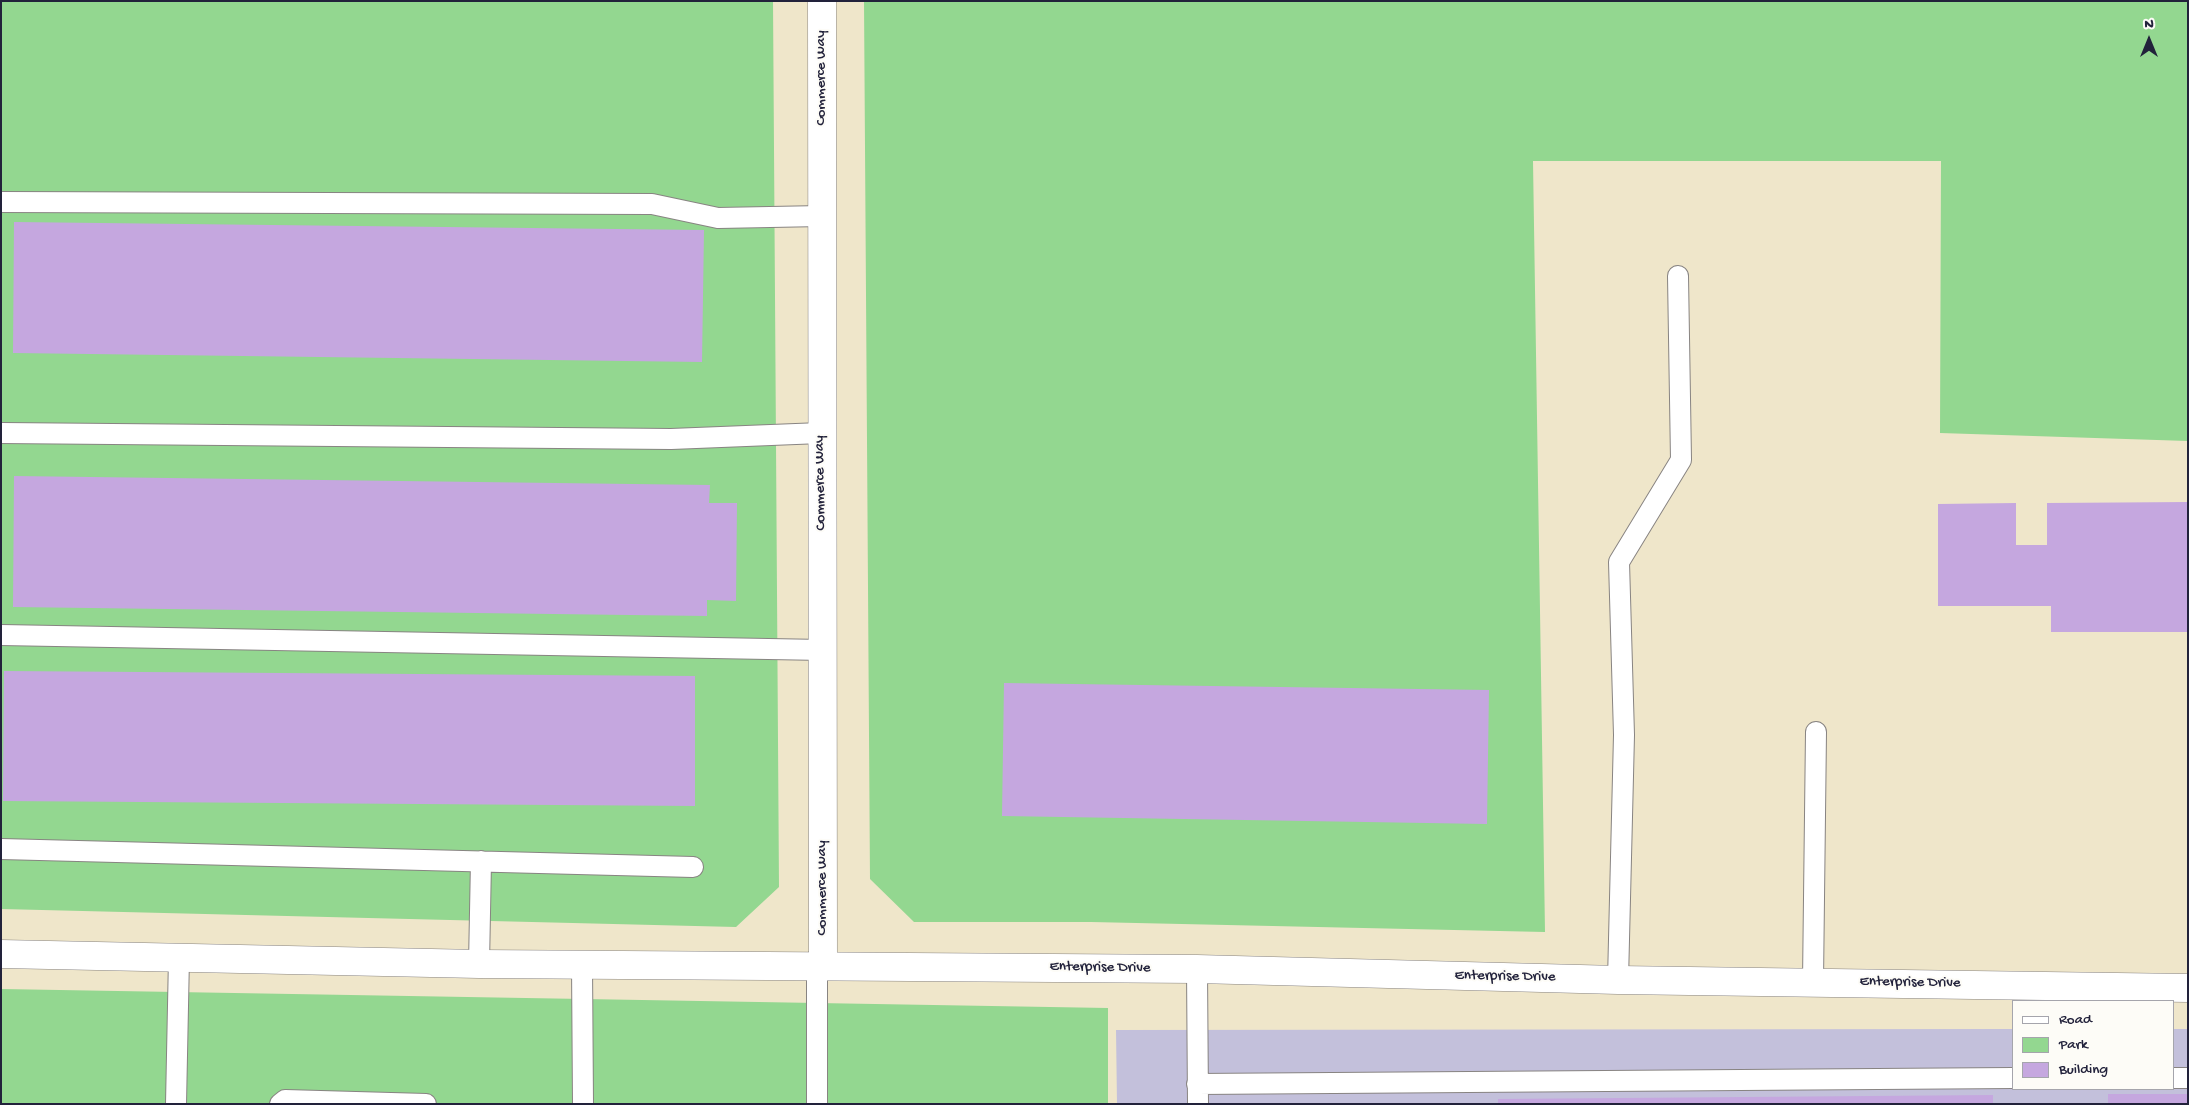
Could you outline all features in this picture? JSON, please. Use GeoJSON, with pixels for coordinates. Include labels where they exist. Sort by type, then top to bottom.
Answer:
{"type":"FeatureCollection","features":[{"type":"Feature","properties":{"kind":"street","name":"Commerce Way"},"geometry":{"type":"LineString","coordinates":[[820,966],[824,650],[821,433],[822,1]]}},
{"type":"Feature","properties":{"kind":"street","name":"Enterprise Drive"},"geometry":{"type":"LineString","coordinates":[[1,954],[479,964],[1197,970],[1618,980],[1813,981],[2188,988]]}},
{"type":"Feature","properties":{"kind":"lane"},"geometry":{"type":"LineString","coordinates":[[1,202],[652,204],[718,218],[822,216]]}},
{"type":"Feature","properties":{"kind":"lane"},"geometry":{"type":"LineString","coordinates":[[1618,980],[1624,735],[1619,562],[1681,460],[1678,276]]}},
{"type":"Feature","properties":{"kind":"lane"},"geometry":{"type":"LineString","coordinates":[[1,433],[671,439],[821,433]]}},
{"type":"Feature","properties":{"kind":"lane"},"geometry":{"type":"LineString","coordinates":[[1,635],[824,650]]}},
{"type":"Feature","properties":{"kind":"lane"},"geometry":{"type":"LineString","coordinates":[[1813,981],[1816,732]]}},
{"type":"Feature","properties":{"kind":"lane"},"geometry":{"type":"LineString","coordinates":[[1,849],[693,867]]}},
{"type":"Feature","properties":{"kind":"lane"},"geometry":{"type":"LineString","coordinates":[[479,964],[481,861]]}},
{"type":"Feature","properties":{"kind":"lane"},"geometry":{"type":"LineString","coordinates":[[176,1104],[179,957]]}},
{"type":"Feature","properties":{"kind":"lane"},"geometry":{"type":"LineString","coordinates":[[582,965],[583,1104]]}},
{"type":"Feature","properties":{"kind":"lane"},"geometry":{"type":"LineString","coordinates":[[817,1104],[820,966]]}},
{"type":"Feature","properties":{"kind":"lane"},"geometry":{"type":"LineString","coordinates":[[1197,970],[1198,1104]]}},
{"type":"Feature","properties":{"kind":"lane"},"geometry":{"type":"LineString","coordinates":[[1197,1084],[2012,1078]]}},
{"type":"Feature","properties":{"kind":"lane"},"geometry":{"type":"LineString","coordinates":[[2174,1078],[2188,1078]]}},
{"type":"Feature","properties":{"kind":"lane"},"geometry":{"type":"LineString","coordinates":[[280,1104],[285,1100],[426,1104]]}},
{"type":"Feature","properties":{"kind":"shaded area"},"geometry":{"type":"Polygon","coordinates":[[[2012,1029],[2012,1090],[2174,1090],[2174,1029],[2188,1029],[2188,1104],[1117,1104],[1116,1030],[2012,1029]]]}},
{"type":"Feature","properties":{"kind":"green space"},"geometry":{"type":"Polygon","coordinates":[[[1,1],[773,1],[779,887],[736,927],[1,909],[1,1]]]}},
{"type":"Feature","properties":{"kind":"green space"},"geometry":{"type":"Polygon","coordinates":[[[864,1],[2188,1],[2188,441],[1940,433],[1941,161],[1533,161],[1545,932],[1091,922],[914,922],[870,879],[864,1]]]}},
{"type":"Feature","properties":{"kind":"green space"},"geometry":{"type":"Polygon","coordinates":[[[1,989],[1108,1008],[1108,1104],[1,1104],[1,989]]]}},
{"type":"Feature","properties":{"kind":"building"},"geometry":{"type":"Polygon","coordinates":[[[14,222],[704,230],[702,362],[13,353],[14,222]]]}},
{"type":"Feature","properties":{"kind":"building"},"geometry":{"type":"Polygon","coordinates":[[[14,476],[710,485],[709,503],[737,503],[736,601],[707,600],[707,616],[13,607],[14,476]]]}},
{"type":"Feature","properties":{"kind":"building"},"geometry":{"type":"Polygon","coordinates":[[[2188,502],[2188,632],[2051,632],[2051,606],[1938,606],[1938,504],[2016,503],[2016,545],[2047,545],[2047,503],[2188,502]]]}},
{"type":"Feature","properties":{"kind":"building"},"geometry":{"type":"Polygon","coordinates":[[[4,671],[695,676],[695,806],[3,801],[4,671]]]}},
{"type":"Feature","properties":{"kind":"building"},"geometry":{"type":"Polygon","coordinates":[[[1004,683],[1489,690],[1487,824],[1002,816],[1004,683]]]}},
{"type":"Feature","properties":{"kind":"building"},"geometry":{"type":"Polygon","coordinates":[[[2108,1094],[2188,1094],[2188,1104],[2108,1104],[2108,1094]]]}},
{"type":"Feature","properties":{"kind":"building"},"geometry":{"type":"Polygon","coordinates":[[[1993,1095],[1993,1104],[1498,1104],[1498,1099],[1993,1095]]]}}]}
